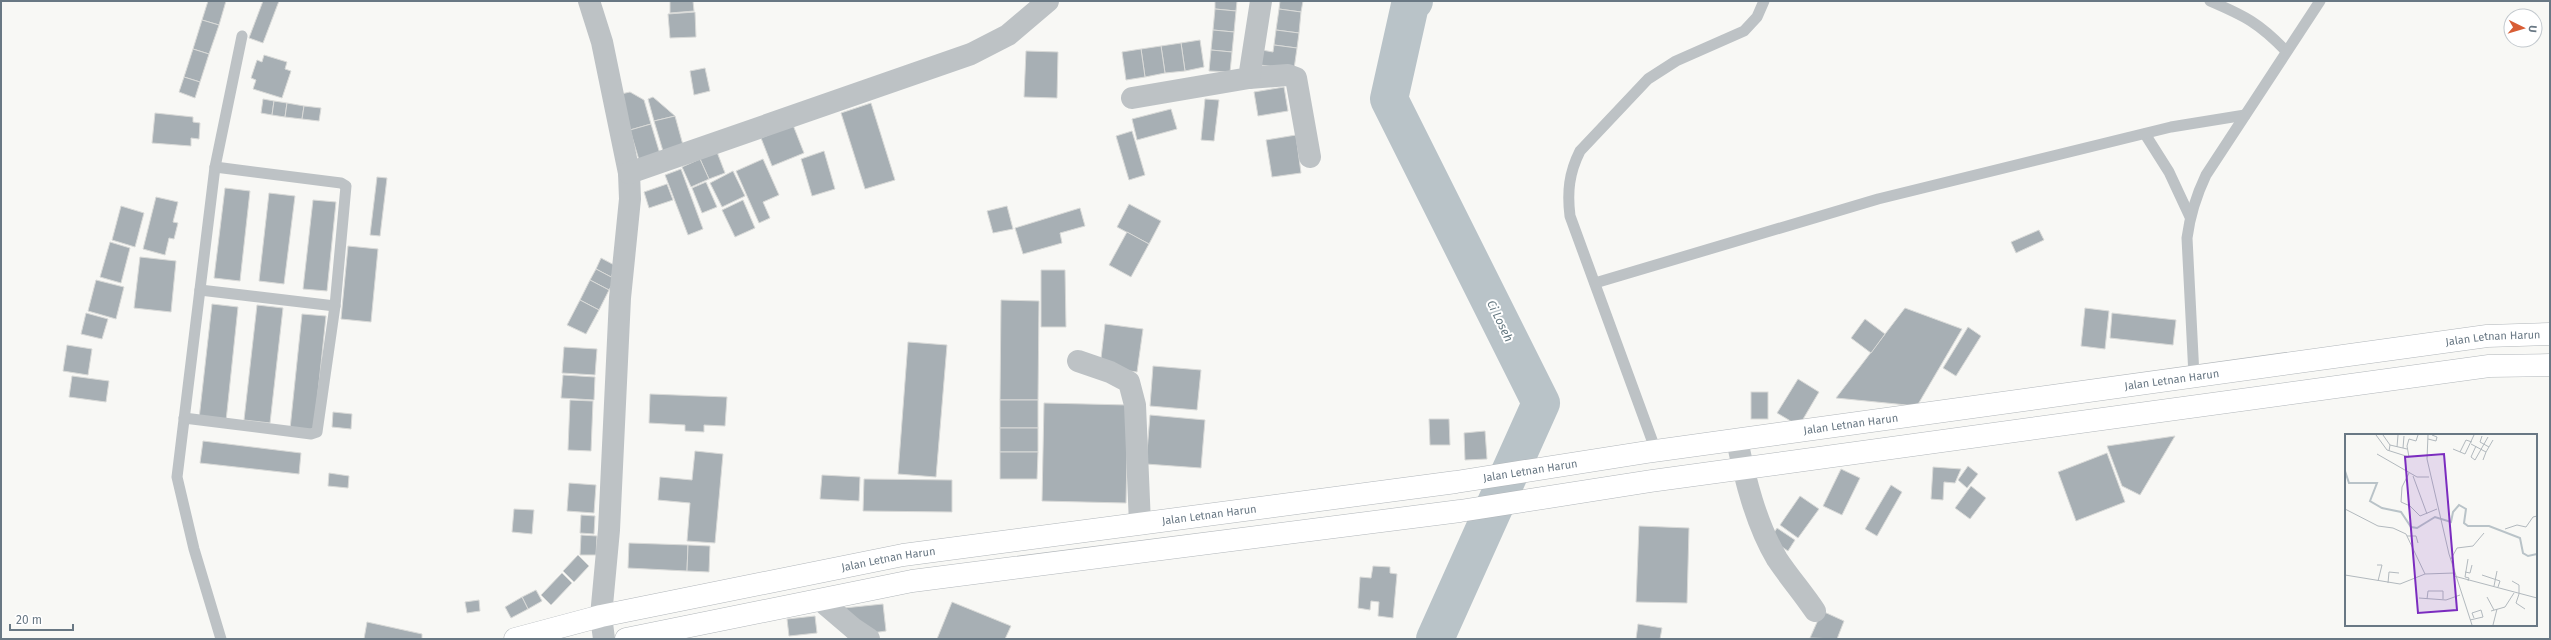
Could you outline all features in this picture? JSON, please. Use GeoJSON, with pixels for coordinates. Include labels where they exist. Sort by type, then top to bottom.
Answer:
{"type":"FeatureCollection","features":[{"type":"Feature","properties":{"kind":"main road","name":"Jalan Letnan Harun"},"geometry":{"type":"LineString","coordinates":[[516,639],[556,634],[601,616],[903,555],[1456,482],[1652,452],[2487,336],[2550,334]]}},
{"type":"Feature","properties":{"kind":"main road"},"geometry":{"type":"LineString","coordinates":[[2421,345],[2425,375]]}},
{"type":"Feature","properties":{"kind":"main road"},"geometry":{"type":"LineString","coordinates":[[626,639],[912,582],[1460,511],[1651,481],[2489,366],[2550,365]]}},
{"type":"Feature","properties":{"kind":"street"},"geometry":{"type":"LineString","coordinates":[[589,1],[602,42],[629,173],[630,199],[620,298],[609,530],[601,616],[604,639]]}},
{"type":"Feature","properties":{"kind":"street"},"geometry":{"type":"LineString","coordinates":[[629,173],[977,51],[1008,35],[1048,1]]}},
{"type":"Feature","properties":{"kind":"street"},"geometry":{"type":"LineString","coordinates":[[1249,78],[1260,1]]}},
{"type":"Feature","properties":{"kind":"street"},"geometry":{"type":"LineString","coordinates":[[1132,98],[1249,78],[1288,75],[1296,78],[1310,157]]}},
{"type":"Feature","properties":{"kind":"street"},"geometry":{"type":"LineString","coordinates":[[1078,361],[1110,372],[1129,382],[1135,405],[1140,524]]}},
{"type":"Feature","properties":{"kind":"street"},"geometry":{"type":"LineString","coordinates":[[1738,440],[1743,469],[1759,518],[1777,558],[1815,611]]}},
{"type":"Feature","properties":{"kind":"street"},"geometry":{"type":"LineString","coordinates":[[820,600],[854,630],[869,639]]}},
{"type":"Feature","properties":{"kind":"lane"},"geometry":{"type":"LineString","coordinates":[[1652,452],[1595,283],[1570,216],[1568,197],[1573,164],[1580,151],[1648,79],[1676,61],[1744,31],[1757,16],[1764,1]]}},
{"type":"Feature","properties":{"kind":"lane"},"geometry":{"type":"LineString","coordinates":[[2210,1],[2262,27],[2286,51]]}},
{"type":"Feature","properties":{"kind":"lane"},"geometry":{"type":"LineString","coordinates":[[2194,376],[2187,238],[2190,217],[2206,175],[2320,1]]}},
{"type":"Feature","properties":{"kind":"lane"},"geometry":{"type":"LineString","coordinates":[[221,639],[194,549],[177,477],[215,167],[242,36]]}},
{"type":"Feature","properties":{"kind":"lane"},"geometry":{"type":"LineString","coordinates":[[1595,283],[1878,198],[2145,134],[2245,115]]}},
{"type":"Feature","properties":{"kind":"lane"},"geometry":{"type":"LineString","coordinates":[[2145,134],[2169,172],[2190,217]]}},
{"type":"Feature","properties":{"kind":"lane"},"geometry":{"type":"LineString","coordinates":[[184,418],[311,434],[317,432],[335,306],[347,191],[346,186],[341,183],[215,167]]}},
{"type":"Feature","properties":{"kind":"lane"},"geometry":{"type":"LineString","coordinates":[[200,290],[335,306]]}},
{"type":"Feature","properties":{"kind":"building"},"geometry":{"type":"Polygon","coordinates":[[[208,1],[226,1],[219,25],[202,20],[208,1]]]}},
{"type":"Feature","properties":{"kind":"building"},"geometry":{"type":"Polygon","coordinates":[[[263,1],[279,1],[263,43],[249,38],[263,1]]]}},
{"type":"Feature","properties":{"kind":"building"},"geometry":{"type":"Polygon","coordinates":[[[670,1],[693,1],[694,11],[670,13],[670,1]]]}},
{"type":"Feature","properties":{"kind":"building"},"geometry":{"type":"Polygon","coordinates":[[[1215,1],[1237,1],[1236,11],[1215,9],[1215,1]]]}},
{"type":"Feature","properties":{"kind":"building"},"geometry":{"type":"Polygon","coordinates":[[[1280,1],[1303,1],[1301,12],[1279,9],[1280,1]]]}},
{"type":"Feature","properties":{"kind":"building"},"geometry":{"type":"Polygon","coordinates":[[[1215,9],[1236,11],[1234,32],[1213,30],[1215,9]]]}},
{"type":"Feature","properties":{"kind":"building"},"geometry":{"type":"Polygon","coordinates":[[[1279,9],[1301,12],[1299,33],[1276,30],[1279,9]]]}},
{"type":"Feature","properties":{"kind":"building"},"geometry":{"type":"Polygon","coordinates":[[[695,12],[696,37],[670,38],[668,14],[695,12]]]}},
{"type":"Feature","properties":{"kind":"building"},"geometry":{"type":"Polygon","coordinates":[[[202,20],[219,25],[209,54],[193,49],[202,20]]]}},
{"type":"Feature","properties":{"kind":"building"},"geometry":{"type":"Polygon","coordinates":[[[1213,30],[1234,32],[1232,52],[1211,50],[1213,30]]]}},
{"type":"Feature","properties":{"kind":"building"},"geometry":{"type":"Polygon","coordinates":[[[1276,30],[1299,33],[1297,48],[1274,45],[1276,30]]]}},
{"type":"Feature","properties":{"kind":"building"},"geometry":{"type":"Polygon","coordinates":[[[1200,40],[1204,67],[1185,71],[1181,43],[1200,40]]]}},
{"type":"Feature","properties":{"kind":"building"},"geometry":{"type":"Polygon","coordinates":[[[1181,43],[1185,71],[1165,73],[1161,46],[1181,43]]]}},
{"type":"Feature","properties":{"kind":"building"},"geometry":{"type":"Polygon","coordinates":[[[1274,45],[1297,48],[1294,69],[1260,65],[1262,50],[1273,52],[1274,45]]]}},
{"type":"Feature","properties":{"kind":"building"},"geometry":{"type":"Polygon","coordinates":[[[1161,46],[1165,73],[1145,77],[1141,49],[1161,46]]]}},
{"type":"Feature","properties":{"kind":"building"},"geometry":{"type":"Polygon","coordinates":[[[193,49],[209,54],[200,82],[184,77],[193,49]]]}},
{"type":"Feature","properties":{"kind":"building"},"geometry":{"type":"Polygon","coordinates":[[[1141,49],[1145,77],[1126,80],[1122,52],[1141,49]]]}},
{"type":"Feature","properties":{"kind":"building"},"geometry":{"type":"Polygon","coordinates":[[[1211,50],[1232,52],[1230,72],[1209,71],[1211,50]]]}},
{"type":"Feature","properties":{"kind":"building"},"geometry":{"type":"Polygon","coordinates":[[[1026,51],[1058,52],[1057,98],[1024,97],[1026,51]]]}},
{"type":"Feature","properties":{"kind":"building"},"geometry":{"type":"Polygon","coordinates":[[[264,55],[287,62],[285,69],[291,71],[282,98],[253,89],[256,80],[251,78],[257,60],[262,62],[264,55]]]}},
{"type":"Feature","properties":{"kind":"building"},"geometry":{"type":"Polygon","coordinates":[[[705,68],[710,91],[694,95],[690,71],[705,68]]]}},
{"type":"Feature","properties":{"kind":"building"},"geometry":{"type":"Polygon","coordinates":[[[184,77],[200,82],[195,98],[179,92],[184,77]]]}},
{"type":"Feature","properties":{"kind":"building"},"geometry":{"type":"Polygon","coordinates":[[[1284,87],[1288,111],[1258,116],[1254,92],[1284,87]]]}},
{"type":"Feature","properties":{"kind":"building"},"geometry":{"type":"Polygon","coordinates":[[[630,92],[644,100],[651,124],[630,130],[621,94],[630,92]]]}},
{"type":"Feature","properties":{"kind":"building"},"geometry":{"type":"Polygon","coordinates":[[[653,97],[675,116],[654,121],[648,99],[653,97]]]}},
{"type":"Feature","properties":{"kind":"building"},"geometry":{"type":"Polygon","coordinates":[[[263,99],[274,101],[272,115],[261,113],[263,99]]]}},
{"type":"Feature","properties":{"kind":"building"},"geometry":{"type":"Polygon","coordinates":[[[1205,99],[1219,100],[1214,141],[1201,140],[1205,99]]]}},
{"type":"Feature","properties":{"kind":"building"},"geometry":{"type":"Polygon","coordinates":[[[274,101],[287,103],[285,117],[272,115],[274,101]]]}},
{"type":"Feature","properties":{"kind":"building"},"geometry":{"type":"Polygon","coordinates":[[[287,103],[304,106],[302,119],[285,117],[287,103]]]}},
{"type":"Feature","properties":{"kind":"building"},"geometry":{"type":"Polygon","coordinates":[[[871,103],[895,180],[865,189],[841,113],[871,103]]]}},
{"type":"Feature","properties":{"kind":"building"},"geometry":{"type":"Polygon","coordinates":[[[304,106],[321,108],[319,121],[302,119],[304,106]]]}},
{"type":"Feature","properties":{"kind":"building"},"geometry":{"type":"Polygon","coordinates":[[[1171,109],[1177,129],[1137,140],[1132,119],[1171,109]]]}},
{"type":"Feature","properties":{"kind":"building"},"geometry":{"type":"Polygon","coordinates":[[[155,113],[193,117],[193,122],[200,123],[199,139],[191,138],[191,146],[152,143],[155,113]]]}},
{"type":"Feature","properties":{"kind":"building"},"geometry":{"type":"Polygon","coordinates":[[[675,116],[683,145],[663,151],[654,121],[675,116]]]}},
{"type":"Feature","properties":{"kind":"building"},"geometry":{"type":"Polygon","coordinates":[[[651,124],[660,154],[639,160],[630,130],[651,124]]]}},
{"type":"Feature","properties":{"kind":"building"},"geometry":{"type":"Polygon","coordinates":[[[793,125],[804,153],[772,166],[761,138],[793,125]]]}},
{"type":"Feature","properties":{"kind":"building"},"geometry":{"type":"Polygon","coordinates":[[[1132,131],[1145,175],[1129,180],[1116,136],[1132,131]]]}},
{"type":"Feature","properties":{"kind":"building"},"geometry":{"type":"Polygon","coordinates":[[[1296,135],[1301,173],[1272,177],[1266,140],[1296,135]]]}},
{"type":"Feature","properties":{"kind":"building"},"geometry":{"type":"Polygon","coordinates":[[[824,151],[835,189],[812,196],[801,159],[824,151]]]}},
{"type":"Feature","properties":{"kind":"building"},"geometry":{"type":"Polygon","coordinates":[[[717,152],[725,173],[709,179],[700,159],[717,152]]]}},
{"type":"Feature","properties":{"kind":"building"},"geometry":{"type":"Polygon","coordinates":[[[700,159],[709,179],[691,187],[682,167],[700,159]]]}},
{"type":"Feature","properties":{"kind":"building"},"geometry":{"type":"Polygon","coordinates":[[[763,159],[779,195],[763,202],[770,218],[759,223],[736,171],[763,159]]]}},
{"type":"Feature","properties":{"kind":"building"},"geometry":{"type":"Polygon","coordinates":[[[681,169],[703,229],[688,235],[665,175],[681,169]]]}},
{"type":"Feature","properties":{"kind":"building"},"geometry":{"type":"Polygon","coordinates":[[[733,171],[745,196],[722,207],[710,183],[733,171]]]}},
{"type":"Feature","properties":{"kind":"building"},"geometry":{"type":"Polygon","coordinates":[[[377,177],[387,178],[380,236],[370,235],[377,177]]]}},
{"type":"Feature","properties":{"kind":"building"},"geometry":{"type":"Polygon","coordinates":[[[706,182],[717,207],[702,213],[692,188],[706,182]]]}},
{"type":"Feature","properties":{"kind":"building"},"geometry":{"type":"Polygon","coordinates":[[[667,184],[673,200],[649,208],[644,192],[667,184]]]}},
{"type":"Feature","properties":{"kind":"building"},"geometry":{"type":"Polygon","coordinates":[[[225,188],[250,191],[240,281],[214,278],[225,188]]]}},
{"type":"Feature","properties":{"kind":"building"},"geometry":{"type":"Polygon","coordinates":[[[269,193],[295,196],[284,284],[259,281],[269,193]]]}},
{"type":"Feature","properties":{"kind":"building"},"geometry":{"type":"Polygon","coordinates":[[[156,197],[178,202],[173,222],[178,223],[174,239],[169,238],[165,255],[143,249],[156,197]]]}},
{"type":"Feature","properties":{"kind":"building"},"geometry":{"type":"Polygon","coordinates":[[[313,200],[336,202],[327,291],[303,289],[313,200]]]}},
{"type":"Feature","properties":{"kind":"building"},"geometry":{"type":"Polygon","coordinates":[[[743,200],[755,228],[735,237],[722,210],[743,200]]]}},
{"type":"Feature","properties":{"kind":"building"},"geometry":{"type":"Polygon","coordinates":[[[1129,204],[1161,221],[1149,244],[1117,227],[1129,204]]]}},
{"type":"Feature","properties":{"kind":"building"},"geometry":{"type":"Polygon","coordinates":[[[121,206],[144,213],[135,247],[112,240],[121,206]]]}},
{"type":"Feature","properties":{"kind":"building"},"geometry":{"type":"Polygon","coordinates":[[[1007,206],[1013,229],[993,233],[987,211],[1007,206]]]}},
{"type":"Feature","properties":{"kind":"building"},"geometry":{"type":"Polygon","coordinates":[[[1080,208],[1085,226],[1060,233],[1062,243],[1023,254],[1015,228],[1080,208]]]}},
{"type":"Feature","properties":{"kind":"building"},"geometry":{"type":"Polygon","coordinates":[[[2039,230],[2044,240],[2016,253],[2011,242],[2039,230]]]}},
{"type":"Feature","properties":{"kind":"building"},"geometry":{"type":"Polygon","coordinates":[[[1127,232],[1149,244],[1131,277],[1109,265],[1127,232]]]}},
{"type":"Feature","properties":{"kind":"building"},"geometry":{"type":"Polygon","coordinates":[[[110,242],[130,248],[121,283],[100,277],[110,242]]]}},
{"type":"Feature","properties":{"kind":"building"},"geometry":{"type":"Polygon","coordinates":[[[348,246],[378,249],[371,322],[341,319],[348,246]]]}},
{"type":"Feature","properties":{"kind":"building"},"geometry":{"type":"Polygon","coordinates":[[[140,257],[176,261],[171,312],[134,308],[140,257]]]}},
{"type":"Feature","properties":{"kind":"building"},"geometry":{"type":"Polygon","coordinates":[[[601,258],[616,266],[611,277],[596,269],[601,258]]]}},
{"type":"Feature","properties":{"kind":"building"},"geometry":{"type":"Polygon","coordinates":[[[596,269],[615,279],[609,290],[590,280],[596,269]]]}},
{"type":"Feature","properties":{"kind":"building"},"geometry":{"type":"Polygon","coordinates":[[[1041,270],[1065,270],[1066,327],[1041,327],[1041,270]]]}},
{"type":"Feature","properties":{"kind":"building"},"geometry":{"type":"Polygon","coordinates":[[[96,280],[124,287],[116,319],[88,311],[96,280]]]}},
{"type":"Feature","properties":{"kind":"building"},"geometry":{"type":"Polygon","coordinates":[[[590,280],[609,290],[599,310],[580,300],[590,280]]]}},
{"type":"Feature","properties":{"kind":"building"},"geometry":{"type":"Polygon","coordinates":[[[580,300],[599,310],[586,334],[567,325],[580,300]]]}},
{"type":"Feature","properties":{"kind":"building"},"geometry":{"type":"Polygon","coordinates":[[[1001,300],[1039,301],[1038,400],[1000,400],[1001,300]]]}},
{"type":"Feature","properties":{"kind":"building"},"geometry":{"type":"Polygon","coordinates":[[[212,304],[238,307],[226,421],[199,419],[212,304]]]}},
{"type":"Feature","properties":{"kind":"building"},"geometry":{"type":"Polygon","coordinates":[[[257,305],[283,308],[270,423],[244,420],[257,305]]]}},
{"type":"Feature","properties":{"kind":"building"},"geometry":{"type":"Polygon","coordinates":[[[1905,308],[1962,329],[1917,406],[1836,398],[1905,308]]]}},
{"type":"Feature","properties":{"kind":"building"},"geometry":{"type":"Polygon","coordinates":[[[2085,308],[2109,311],[2105,349],[2081,346],[2085,308]]]}},
{"type":"Feature","properties":{"kind":"building"},"geometry":{"type":"Polygon","coordinates":[[[86,313],[108,319],[102,339],[81,334],[86,313]]]}},
{"type":"Feature","properties":{"kind":"building"},"geometry":{"type":"Polygon","coordinates":[[[2112,313],[2176,320],[2173,345],[2110,338],[2112,313]]]}},
{"type":"Feature","properties":{"kind":"building"},"geometry":{"type":"Polygon","coordinates":[[[302,314],[326,316],[314,431],[290,429],[302,314]]]}},
{"type":"Feature","properties":{"kind":"building"},"geometry":{"type":"Polygon","coordinates":[[[1865,319],[1885,334],[1871,353],[1851,338],[1865,319]]]}},
{"type":"Feature","properties":{"kind":"building"},"geometry":{"type":"Polygon","coordinates":[[[1105,324],[1143,329],[1137,372],[1100,367],[1105,324]]]}},
{"type":"Feature","properties":{"kind":"building"},"geometry":{"type":"Polygon","coordinates":[[[1968,327],[1981,336],[1956,376],[1943,368],[1968,327]]]}},
{"type":"Feature","properties":{"kind":"building"},"geometry":{"type":"Polygon","coordinates":[[[908,342],[947,345],[936,477],[898,474],[908,342]]]}},
{"type":"Feature","properties":{"kind":"building"},"geometry":{"type":"Polygon","coordinates":[[[67,345],[92,349],[88,375],[63,371],[67,345]]]}},
{"type":"Feature","properties":{"kind":"building"},"geometry":{"type":"Polygon","coordinates":[[[564,347],[597,349],[595,375],[562,373],[564,347]]]}},
{"type":"Feature","properties":{"kind":"building"},"geometry":{"type":"Polygon","coordinates":[[[1153,366],[1201,370],[1197,410],[1150,406],[1153,366]]]}},
{"type":"Feature","properties":{"kind":"building"},"geometry":{"type":"Polygon","coordinates":[[[563,375],[595,377],[594,400],[561,398],[563,375]]]}},
{"type":"Feature","properties":{"kind":"building"},"geometry":{"type":"Polygon","coordinates":[[[72,376],[109,381],[106,402],[69,397],[72,376]]]}},
{"type":"Feature","properties":{"kind":"building"},"geometry":{"type":"Polygon","coordinates":[[[1798,379],[1819,392],[1799,426],[1777,413],[1798,379]]]}},
{"type":"Feature","properties":{"kind":"building"},"geometry":{"type":"Polygon","coordinates":[[[1751,392],[1768,392],[1768,419],[1751,419],[1751,392]]]}},
{"type":"Feature","properties":{"kind":"building"},"geometry":{"type":"Polygon","coordinates":[[[650,394],[727,397],[725,426],[704,425],[704,432],[685,431],[685,425],[649,423],[650,394]]]}},
{"type":"Feature","properties":{"kind":"building"},"geometry":{"type":"Polygon","coordinates":[[[570,400],[593,401],[591,451],[568,450],[570,400]]]}},
{"type":"Feature","properties":{"kind":"building"},"geometry":{"type":"Polygon","coordinates":[[[1000,400],[1038,400],[1038,428],[1000,428],[1000,400]]]}},
{"type":"Feature","properties":{"kind":"building"},"geometry":{"type":"Polygon","coordinates":[[[1044,403],[1128,405],[1126,503],[1042,501],[1044,403]]]}},
{"type":"Feature","properties":{"kind":"building"},"geometry":{"type":"Polygon","coordinates":[[[333,412],[352,414],[351,429],[332,427],[333,412]]]}},
{"type":"Feature","properties":{"kind":"building"},"geometry":{"type":"Polygon","coordinates":[[[1150,415],[1205,420],[1201,468],[1146,464],[1150,415]]]}},
{"type":"Feature","properties":{"kind":"building"},"geometry":{"type":"Polygon","coordinates":[[[1429,419],[1449,419],[1450,445],[1430,445],[1429,419]]]}},
{"type":"Feature","properties":{"kind":"building"},"geometry":{"type":"Polygon","coordinates":[[[1000,428],[1038,428],[1038,452],[1000,452],[1000,428]]]}},
{"type":"Feature","properties":{"kind":"building"},"geometry":{"type":"Polygon","coordinates":[[[1485,431],[1487,459],[1465,460],[1464,433],[1485,431]]]}},
{"type":"Feature","properties":{"kind":"building"},"geometry":{"type":"Polygon","coordinates":[[[2175,436],[2140,495],[2122,486],[2107,446],[2175,436]]]}},
{"type":"Feature","properties":{"kind":"building"},"geometry":{"type":"Polygon","coordinates":[[[203,441],[301,453],[299,474],[200,463],[203,441]]]}},
{"type":"Feature","properties":{"kind":"building"},"geometry":{"type":"Polygon","coordinates":[[[695,451],[723,454],[715,543],[687,541],[690,503],[658,500],[660,477],[692,480],[695,451]]]}},
{"type":"Feature","properties":{"kind":"building"},"geometry":{"type":"Polygon","coordinates":[[[1000,452],[1038,452],[1037,479],[1000,479],[1000,452]]]}},
{"type":"Feature","properties":{"kind":"building"},"geometry":{"type":"Polygon","coordinates":[[[2107,453],[2125,502],[2076,521],[2058,472],[2107,453]]]}},
{"type":"Feature","properties":{"kind":"building"},"geometry":{"type":"Polygon","coordinates":[[[1968,466],[1978,474],[1967,488],[1958,480],[1968,466]]]}},
{"type":"Feature","properties":{"kind":"building"},"geometry":{"type":"Polygon","coordinates":[[[1933,467],[1961,469],[1955,483],[1944,482],[1943,500],[1931,499],[1933,467]]]}},
{"type":"Feature","properties":{"kind":"building"},"geometry":{"type":"Polygon","coordinates":[[[1841,469],[1860,478],[1842,515],[1823,506],[1841,469]]]}},
{"type":"Feature","properties":{"kind":"building"},"geometry":{"type":"Polygon","coordinates":[[[329,473],[349,476],[348,488],[328,486],[329,473]]]}},
{"type":"Feature","properties":{"kind":"building"},"geometry":{"type":"Polygon","coordinates":[[[822,475],[860,477],[859,501],[820,499],[822,475]]]}},
{"type":"Feature","properties":{"kind":"building"},"geometry":{"type":"Polygon","coordinates":[[[864,479],[952,480],[952,512],[863,511],[864,479]]]}},
{"type":"Feature","properties":{"kind":"building"},"geometry":{"type":"Polygon","coordinates":[[[569,483],[596,485],[594,513],[567,511],[569,483]]]}},
{"type":"Feature","properties":{"kind":"building"},"geometry":{"type":"Polygon","coordinates":[[[1891,485],[1902,492],[1877,536],[1865,529],[1891,485]]]}},
{"type":"Feature","properties":{"kind":"building"},"geometry":{"type":"Polygon","coordinates":[[[1971,486],[1986,498],[1970,519],[1955,508],[1971,486]]]}},
{"type":"Feature","properties":{"kind":"building"},"geometry":{"type":"Polygon","coordinates":[[[1800,496],[1819,509],[1798,538],[1780,525],[1800,496]]]}},
{"type":"Feature","properties":{"kind":"building"},"geometry":{"type":"Polygon","coordinates":[[[514,509],[534,510],[532,534],[512,532],[514,509]]]}},
{"type":"Feature","properties":{"kind":"building"},"geometry":{"type":"Polygon","coordinates":[[[581,515],[595,516],[594,534],[580,533],[581,515]]]}},
{"type":"Feature","properties":{"kind":"building"},"geometry":{"type":"Polygon","coordinates":[[[1639,526],[1689,528],[1687,603],[1636,602],[1639,526]]]}},
{"type":"Feature","properties":{"kind":"building"},"geometry":{"type":"Polygon","coordinates":[[[1777,528],[1795,540],[1788,551],[1770,539],[1777,528]]]}},
{"type":"Feature","properties":{"kind":"building"},"geometry":{"type":"Polygon","coordinates":[[[581,535],[597,536],[596,555],[580,555],[581,535]]]}},
{"type":"Feature","properties":{"kind":"building"},"geometry":{"type":"Polygon","coordinates":[[[629,543],[688,545],[687,571],[628,568],[629,543]]]}},
{"type":"Feature","properties":{"kind":"building"},"geometry":{"type":"Polygon","coordinates":[[[688,545],[710,546],[709,572],[687,571],[688,545]]]}},
{"type":"Feature","properties":{"kind":"building"},"geometry":{"type":"Polygon","coordinates":[[[578,555],[589,566],[574,582],[563,571],[578,555]]]}},
{"type":"Feature","properties":{"kind":"building"},"geometry":{"type":"Polygon","coordinates":[[[1373,566],[1390,567],[1390,573],[1397,574],[1393,618],[1378,616],[1379,602],[1371,601],[1370,610],[1358,608],[1360,577],[1371,578],[1373,566]]]}},
{"type":"Feature","properties":{"kind":"building"},"geometry":{"type":"Polygon","coordinates":[[[562,573],[572,583],[551,605],[541,595],[562,573]]]}},
{"type":"Feature","properties":{"kind":"building"},"geometry":{"type":"Polygon","coordinates":[[[536,590],[542,601],[528,609],[522,597],[536,590]]]}},
{"type":"Feature","properties":{"kind":"building"},"geometry":{"type":"Polygon","coordinates":[[[522,597],[528,609],[511,618],[505,607],[522,597]]]}},
{"type":"Feature","properties":{"kind":"building"},"geometry":{"type":"Polygon","coordinates":[[[479,600],[480,611],[467,613],[465,602],[479,600]]]}},
{"type":"Feature","properties":{"kind":"building"},"geometry":{"type":"Polygon","coordinates":[[[952,602],[1011,626],[1005,639],[937,639],[952,602]]]}},
{"type":"Feature","properties":{"kind":"building"},"geometry":{"type":"Polygon","coordinates":[[[883,604],[886,631],[865,634],[844,608],[883,604]]]}},
{"type":"Feature","properties":{"kind":"building"},"geometry":{"type":"Polygon","coordinates":[[[1822,611],[1844,621],[1837,639],[1810,638],[1822,611]]]}},
{"type":"Feature","properties":{"kind":"building"},"geometry":{"type":"Polygon","coordinates":[[[815,616],[817,633],[789,636],[787,619],[815,616]]]}},
{"type":"Feature","properties":{"kind":"building"},"geometry":{"type":"Polygon","coordinates":[[[367,622],[422,634],[422,639],[364,639],[367,622]]]}},
{"type":"Feature","properties":{"kind":"building"},"geometry":{"type":"Polygon","coordinates":[[[1638,624],[1662,628],[1660,639],[1636,639],[1638,624]]]}},
{"type":"Feature","properties":{"kind":"waterway","name":"Ci Loseh"},"geometry":{"type":"LineString","coordinates":[[1414,1],[1410,5],[1389,99],[1541,403],[1435,639]]}}]}
